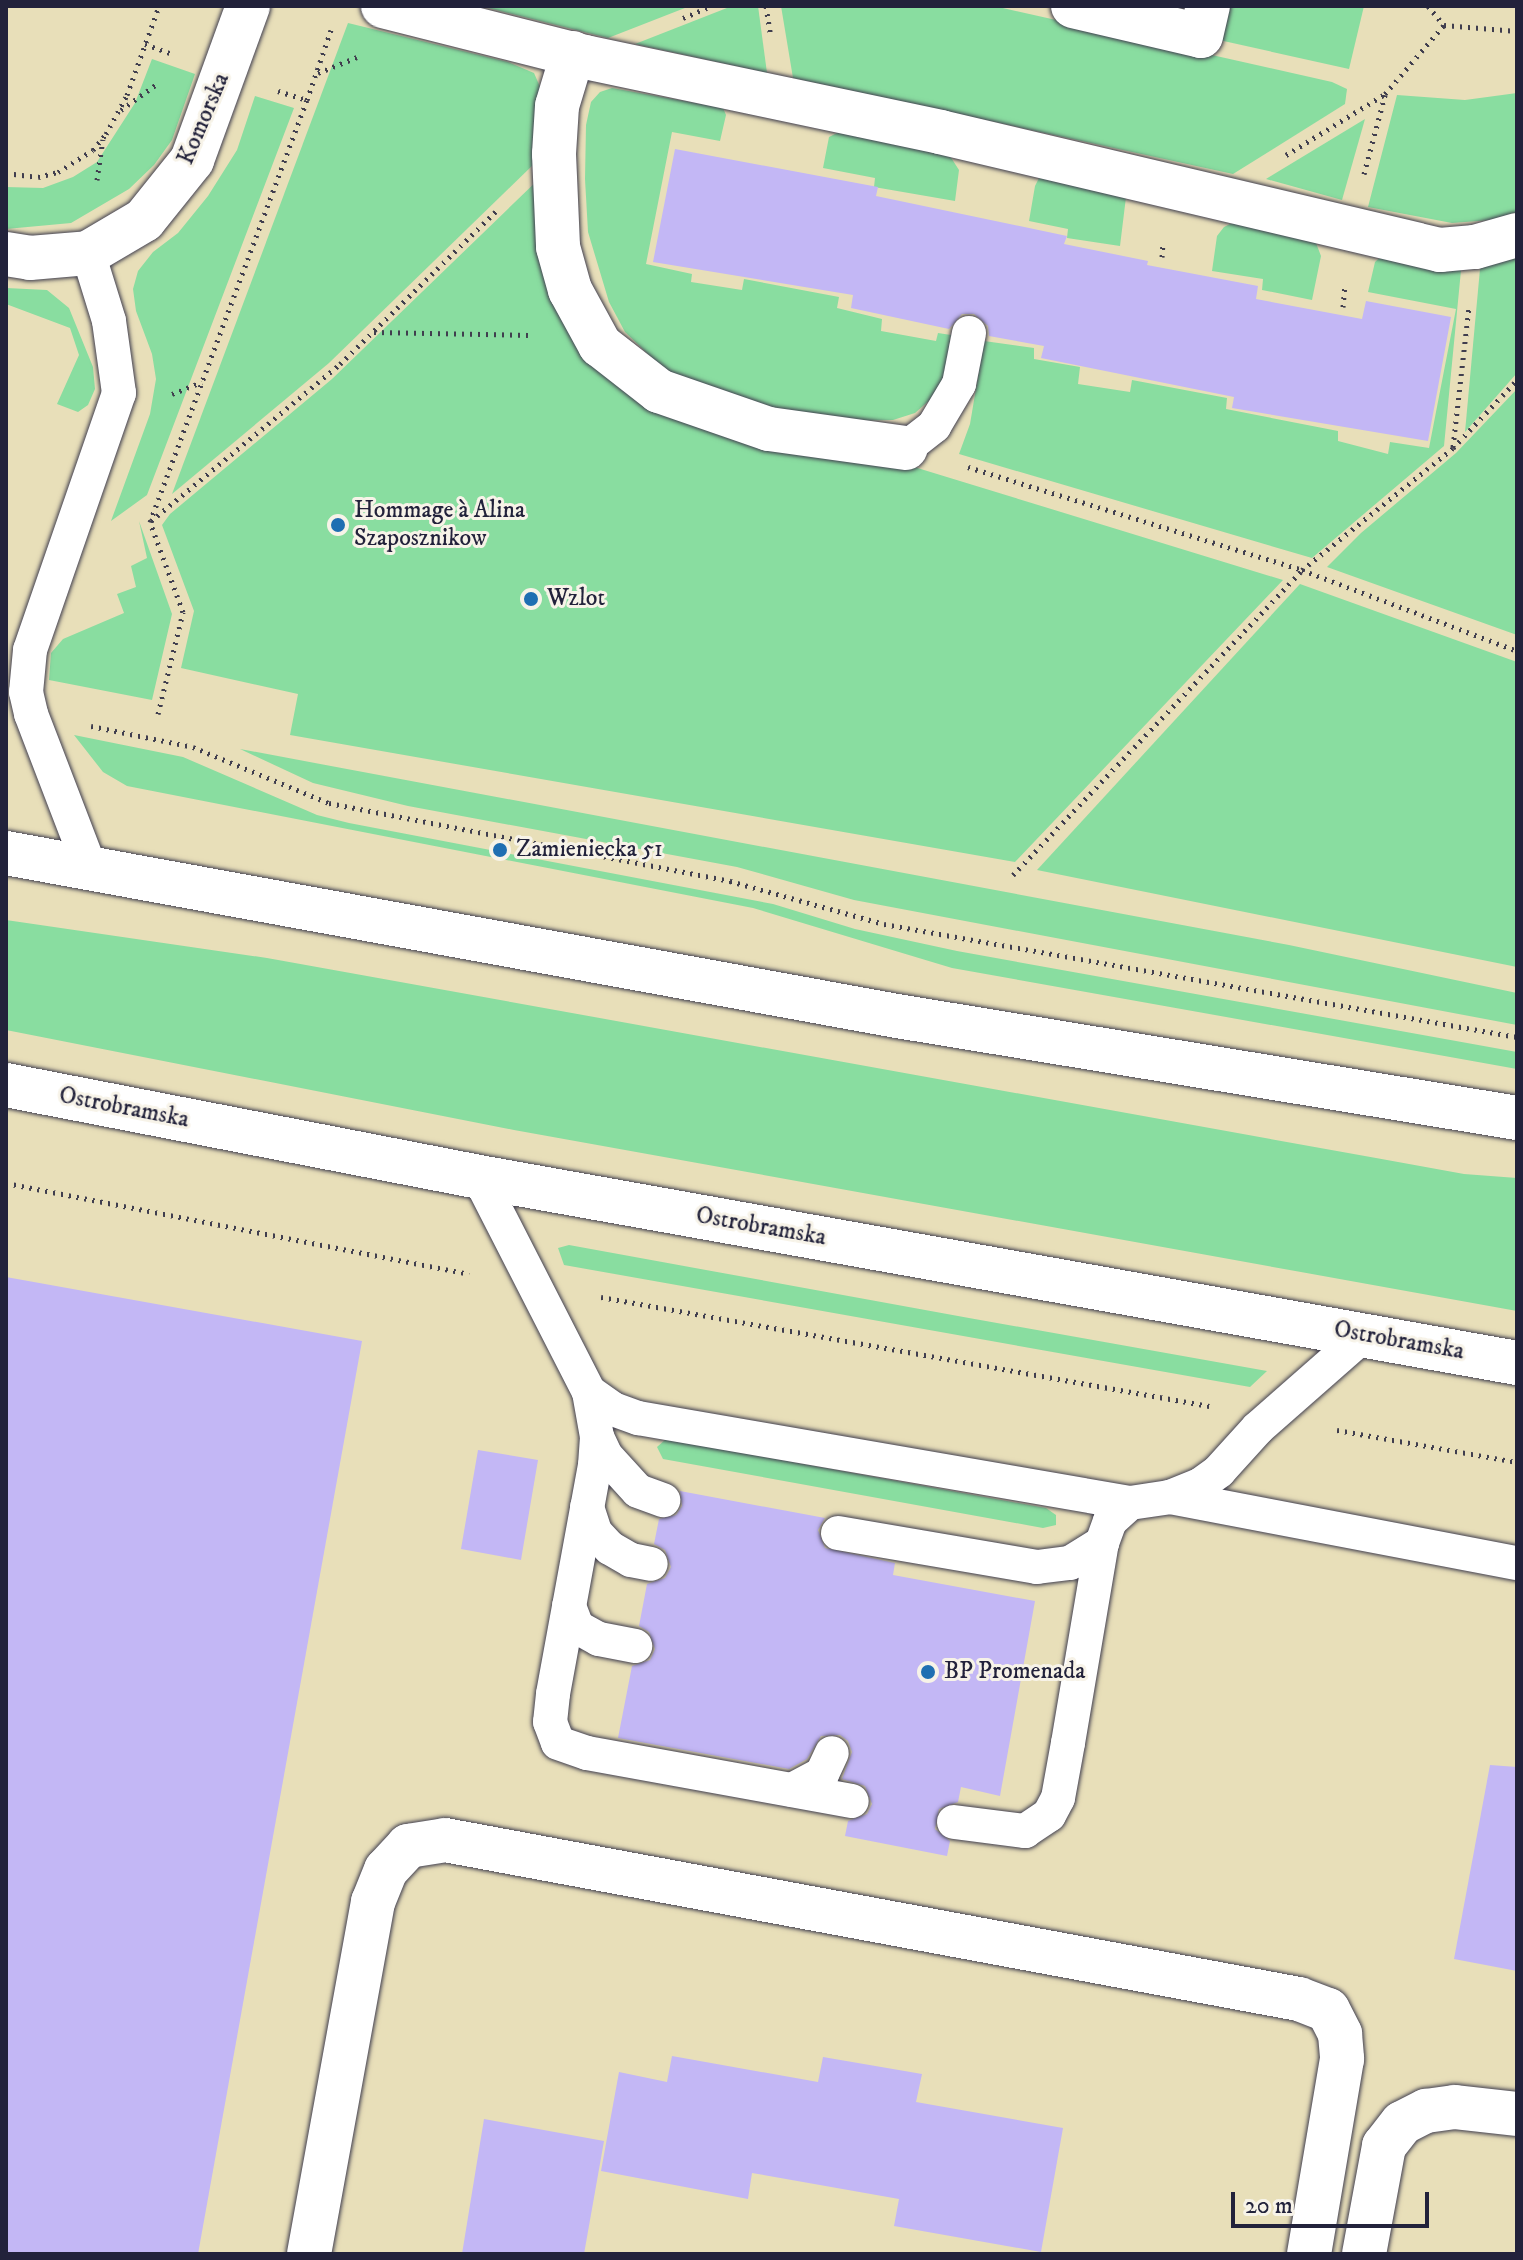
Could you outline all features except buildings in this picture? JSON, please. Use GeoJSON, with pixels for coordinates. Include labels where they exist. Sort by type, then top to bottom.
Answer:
{"type":"FeatureCollection","features":[{"type":"Feature","properties":{"kind":"street","name":"Komorska"},"geometry":{"type":"LineString","coordinates":[[6,254],[30,258],[88,253],[144,220],[192,160],[248,6]]}},
{"type":"Feature","properties":{"kind":"street"},"geometry":{"type":"LineString","coordinates":[[383,6],[573,53],[940,132],[1440,250],[1475,247],[1517,235]]}},
{"type":"Feature","properties":{"kind":"street"},"geometry":{"type":"LineString","coordinates":[[1073,6],[1201,36],[1208,6]]}},
{"type":"Feature","properties":{"kind":"street"},"geometry":{"type":"LineString","coordinates":[[573,53],[557,106],[554,154],[558,247],[570,290],[600,345],[659,391],[769,429],[906,448]]}},
{"type":"Feature","properties":{"kind":"street"},"geometry":{"type":"LineString","coordinates":[[6,853],[897,1016],[1517,1118]]}},
{"type":"Feature","properties":{"kind":"street","name":"Ostrobramska"},"geometry":{"type":"LineString","coordinates":[[6,1085],[479,1177],[1517,1363]]}},
{"type":"Feature","properties":{"kind":"street"},"geometry":{"type":"LineString","coordinates":[[309,2254],[373,1902],[386,1870],[408,1846],[445,1840],[1299,1999],[1328,2010],[1340,2034],[1342,2059],[1309,2254]]}},
{"type":"Feature","properties":{"kind":"street"},"geometry":{"type":"LineString","coordinates":[[1364,2254],[1384,2146],[1402,2123],[1426,2111],[1455,2107],[1517,2114]]}},
{"type":"Feature","properties":{"kind":"lane"},"geometry":{"type":"LineString","coordinates":[[88,253],[109,321],[119,393],[30,650],[26,692],[31,714],[90,868]]}},
{"type":"Feature","properties":{"kind":"lane"},"geometry":{"type":"LineString","coordinates":[[906,448],[934,426],[959,384],[969,333]]}},
{"type":"Feature","properties":{"kind":"lane"},"geometry":{"type":"LineString","coordinates":[[479,1177],[589,1392],[597,1437],[606,1456],[638,1491],[663,1500]]}},
{"type":"Feature","properties":{"kind":"lane"},"geometry":{"type":"LineString","coordinates":[[589,1392],[613,1409],[638,1418],[1130,1503],[1170,1497],[1200,1485],[1219,1471],[1258,1428],[1364,1335]]}},
{"type":"Feature","properties":{"kind":"lane"},"geometry":{"type":"LineString","coordinates":[[597,1437],[550,1722],[558,1743],[587,1753],[852,1801]]}},
{"type":"Feature","properties":{"kind":"lane"},"geometry":{"type":"LineString","coordinates":[[1170,1497],[1517,1563]]}},
{"type":"Feature","properties":{"kind":"lane"},"geometry":{"type":"LineString","coordinates":[[954,1822],[1025,1831],[1049,1815],[1058,1798],[1066,1757],[1102,1543],[1110,1521],[1130,1503]]}},
{"type":"Feature","properties":{"kind":"lane"},"geometry":{"type":"LineString","coordinates":[[587,1507],[595,1532],[610,1548],[631,1560],[651,1564]]}},
{"type":"Feature","properties":{"kind":"lane"},"geometry":{"type":"LineString","coordinates":[[838,1533],[879,1548],[1037,1567],[1070,1563],[1102,1543]]}},
{"type":"Feature","properties":{"kind":"lane"},"geometry":{"type":"LineString","coordinates":[[569,1606],[577,1627],[599,1639],[635,1646]]}},
{"type":"Feature","properties":{"kind":"lane"},"geometry":{"type":"LineString","coordinates":[[792,1790],[822,1774],[832,1753]]}},
{"type":"Feature","properties":{"kind":"path"},"geometry":{"type":"LineString","coordinates":[[6,173],[38,177],[58,172],[93,150],[106,134],[127,95],[159,6]]}},
{"type":"Feature","properties":{"kind":"path"},"geometry":{"type":"LineString","coordinates":[[1428,6],[1444,25],[1517,31]]}},
{"type":"Feature","properties":{"kind":"path"},"geometry":{"type":"LineString","coordinates":[[158,714],[183,612],[150,522],[335,19]]}},
{"type":"Feature","properties":{"kind":"path"},"geometry":{"type":"LineString","coordinates":[[1217,197],[1385,94],[1444,25]]}},
{"type":"Feature","properties":{"kind":"path"},"geometry":{"type":"LineString","coordinates":[[224,73],[307,100]]}},
{"type":"Feature","properties":{"kind":"path"},"geometry":{"type":"LineString","coordinates":[[150,522],[340,364],[554,154]]}},
{"type":"Feature","properties":{"kind":"path"},"geometry":{"type":"LineString","coordinates":[[1453,448],[1475,247]]}},
{"type":"Feature","properties":{"kind":"path"},"geometry":{"type":"LineString","coordinates":[[373,332],[512,333],[600,345]]}},
{"type":"Feature","properties":{"kind":"path"},"geometry":{"type":"LineString","coordinates":[[1013,875],[1302,570],[1453,448],[1517,380]]}},
{"type":"Feature","properties":{"kind":"path"},"geometry":{"type":"LineString","coordinates":[[906,448],[1302,570],[1517,651]]}},
{"type":"Feature","properties":{"kind":"path"},"geometry":{"type":"LineString","coordinates":[[31,714],[193,747],[329,803],[730,881],[884,924],[1517,1037]]}},
{"type":"Feature","properties":{"kind":"path"},"geometry":{"type":"LineString","coordinates":[[6,1183],[410,1262]]}},
{"type":"Feature","properties":{"kind":"path"},"geometry":{"type":"LineString","coordinates":[[719,1317],[1125,1391]]}},
{"type":"Feature","properties":{"kind":"path"},"geometry":{"type":"LineString","coordinates":[[1386,1439],[1517,1462]]}},
{"type":"Feature","properties":{"kind":"green space"},"geometry":{"type":"Polygon","coordinates":[[[480,6],[690,6],[608,38],[480,6]]]}},
{"type":"Feature","properties":{"kind":"green space"},"geometry":{"type":"Polygon","coordinates":[[[732,6],[758,6],[767,73],[635,44],[732,6]]]}},
{"type":"Feature","properties":{"kind":"green space"},"geometry":{"type":"Polygon","coordinates":[[[781,6],[994,6],[1332,82],[1347,89],[1345,104],[1233,174],[793,78],[781,6]]]}},
{"type":"Feature","properties":{"kind":"green space"},"geometry":{"type":"Polygon","coordinates":[[[1208,6],[1364,6],[1349,69],[1201,36],[1208,6]]]}},
{"type":"Feature","properties":{"kind":"green space"},"geometry":{"type":"Polygon","coordinates":[[[348,23],[508,62],[534,73],[544,96],[536,162],[329,363],[172,494],[348,23]]]}},
{"type":"Feature","properties":{"kind":"green space"},"geometry":{"type":"Polygon","coordinates":[[[152,59],[195,74],[172,140],[154,165],[129,189],[71,223],[6,229],[6,187],[43,188],[73,177],[97,162],[135,103],[152,59]]]}},
{"type":"Feature","properties":{"kind":"green space"},"geometry":{"type":"Polygon","coordinates":[[[612,88],[723,108],[726,115],[720,141],[672,132],[646,264],[692,274],[691,282],[742,290],[744,279],[839,297],[837,308],[882,319],[881,331],[936,341],[938,333],[951,335],[944,378],[932,398],[915,413],[893,420],[842,421],[755,409],[674,379],[625,332],[609,302],[588,232],[585,179],[586,125],[591,102],[600,92],[612,88]]]}},
{"type":"Feature","properties":{"kind":"green space"},"geometry":{"type":"Polygon","coordinates":[[[1517,93],[1517,212],[1491,220],[1452,223],[1368,207],[1397,95],[1465,100],[1517,93]]]}},
{"type":"Feature","properties":{"kind":"green space"},"geometry":{"type":"Polygon","coordinates":[[[255,96],[294,108],[147,495],[111,521],[150,414],[156,379],[152,354],[136,311],[133,289],[138,271],[153,252],[178,233],[208,196],[237,150],[255,96]]]}},
{"type":"Feature","properties":{"kind":"green space"},"geometry":{"type":"Polygon","coordinates":[[[1365,119],[1342,200],[1266,179],[1365,119]]]}},
{"type":"Feature","properties":{"kind":"green space"},"geometry":{"type":"Polygon","coordinates":[[[843,130],[948,153],[959,170],[955,201],[874,187],[875,178],[823,168],[829,137],[843,130]]]}},
{"type":"Feature","properties":{"kind":"green space"},"geometry":{"type":"Polygon","coordinates":[[[1048,175],[1126,197],[1120,246],[1067,238],[1068,229],[1029,221],[1035,186],[1039,178],[1048,175]]]}},
{"type":"Feature","properties":{"kind":"green space"},"geometry":{"type":"Polygon","coordinates":[[[542,176],[582,341],[888,459],[1283,580],[1015,862],[290,735],[298,694],[181,668],[194,611],[162,525],[170,514],[332,379],[542,176]]]}},
{"type":"Feature","properties":{"kind":"green space"},"geometry":{"type":"Polygon","coordinates":[[[1234,222],[1316,243],[1321,256],[1312,300],[1262,290],[1263,279],[1212,271],[1217,236],[1224,227],[1234,222]]]}},
{"type":"Feature","properties":{"kind":"green space"},"geometry":{"type":"Polygon","coordinates":[[[1384,254],[1462,260],[1444,446],[1312,558],[959,454],[970,424],[984,341],[1034,348],[1034,359],[1080,367],[1078,384],[1130,392],[1132,380],[1227,398],[1226,409],[1338,431],[1338,441],[1388,454],[1390,442],[1429,448],[1456,309],[1368,292],[1375,262],[1384,254]]]}},
{"type":"Feature","properties":{"kind":"green space"},"geometry":{"type":"Polygon","coordinates":[[[1517,256],[1517,373],[1465,432],[1481,258],[1517,256]]]}},
{"type":"Feature","properties":{"kind":"green space"},"geometry":{"type":"Polygon","coordinates":[[[6,288],[47,290],[69,308],[93,367],[95,389],[88,405],[78,412],[57,404],[79,355],[70,328],[6,304],[6,288]]]}},
{"type":"Feature","properties":{"kind":"green space"},"geometry":{"type":"Polygon","coordinates":[[[1517,389],[1517,635],[1327,567],[1361,533],[1456,453],[1517,389]]]}},
{"type":"Feature","properties":{"kind":"green space"},"geometry":{"type":"Polygon","coordinates":[[[139,521],[172,614],[152,700],[49,680],[51,653],[63,639],[124,613],[117,594],[136,587],[131,566],[147,558],[139,521]]]}},
{"type":"Feature","properties":{"kind":"green space"},"geometry":{"type":"Polygon","coordinates":[[[1300,584],[1517,662],[1517,967],[1037,870],[1300,584]]]}},
{"type":"Feature","properties":{"kind":"green space"},"geometry":{"type":"Polygon","coordinates":[[[74,735],[183,757],[317,815],[349,823],[773,904],[855,929],[957,951],[1517,1052],[1517,1069],[952,968],[753,908],[127,786],[103,772],[74,735]]]}},
{"type":"Feature","properties":{"kind":"green space"},"geometry":{"type":"Polygon","coordinates":[[[240,749],[1289,945],[1517,993],[1517,1025],[854,900],[737,867],[408,806],[313,783],[240,749]]]}},
{"type":"Feature","properties":{"kind":"green space"},"geometry":{"type":"Polygon","coordinates":[[[6,920],[267,958],[1464,1174],[1517,1178],[1517,1311],[514,1130],[6,1030],[6,920]]]}},
{"type":"Feature","properties":{"kind":"green space"},"geometry":{"type":"Polygon","coordinates":[[[569,1245],[1267,1371],[1250,1387],[564,1265],[558,1248],[569,1245]]]}},
{"type":"Feature","properties":{"kind":"green space"},"geometry":{"type":"Polygon","coordinates":[[[666,1439],[1046,1508],[1056,1515],[1056,1525],[1043,1528],[663,1459],[657,1447],[666,1439]]]}},
{"type":"Feature","properties":{"kind":"place","name":"Hommage à Alina Szaposznikow"},"geometry":{"type":"Point","coordinates":[338,525]}},
{"type":"Feature","properties":{"kind":"place","name":"Wzlot"},"geometry":{"type":"Point","coordinates":[531,599]}},
{"type":"Feature","properties":{"kind":"place","name":"Zamieniecka 51"},"geometry":{"type":"Point","coordinates":[500,850]}},
{"type":"Feature","properties":{"kind":"place","name":"BP Promenada"},"geometry":{"type":"Point","coordinates":[928,1672]}}]}
